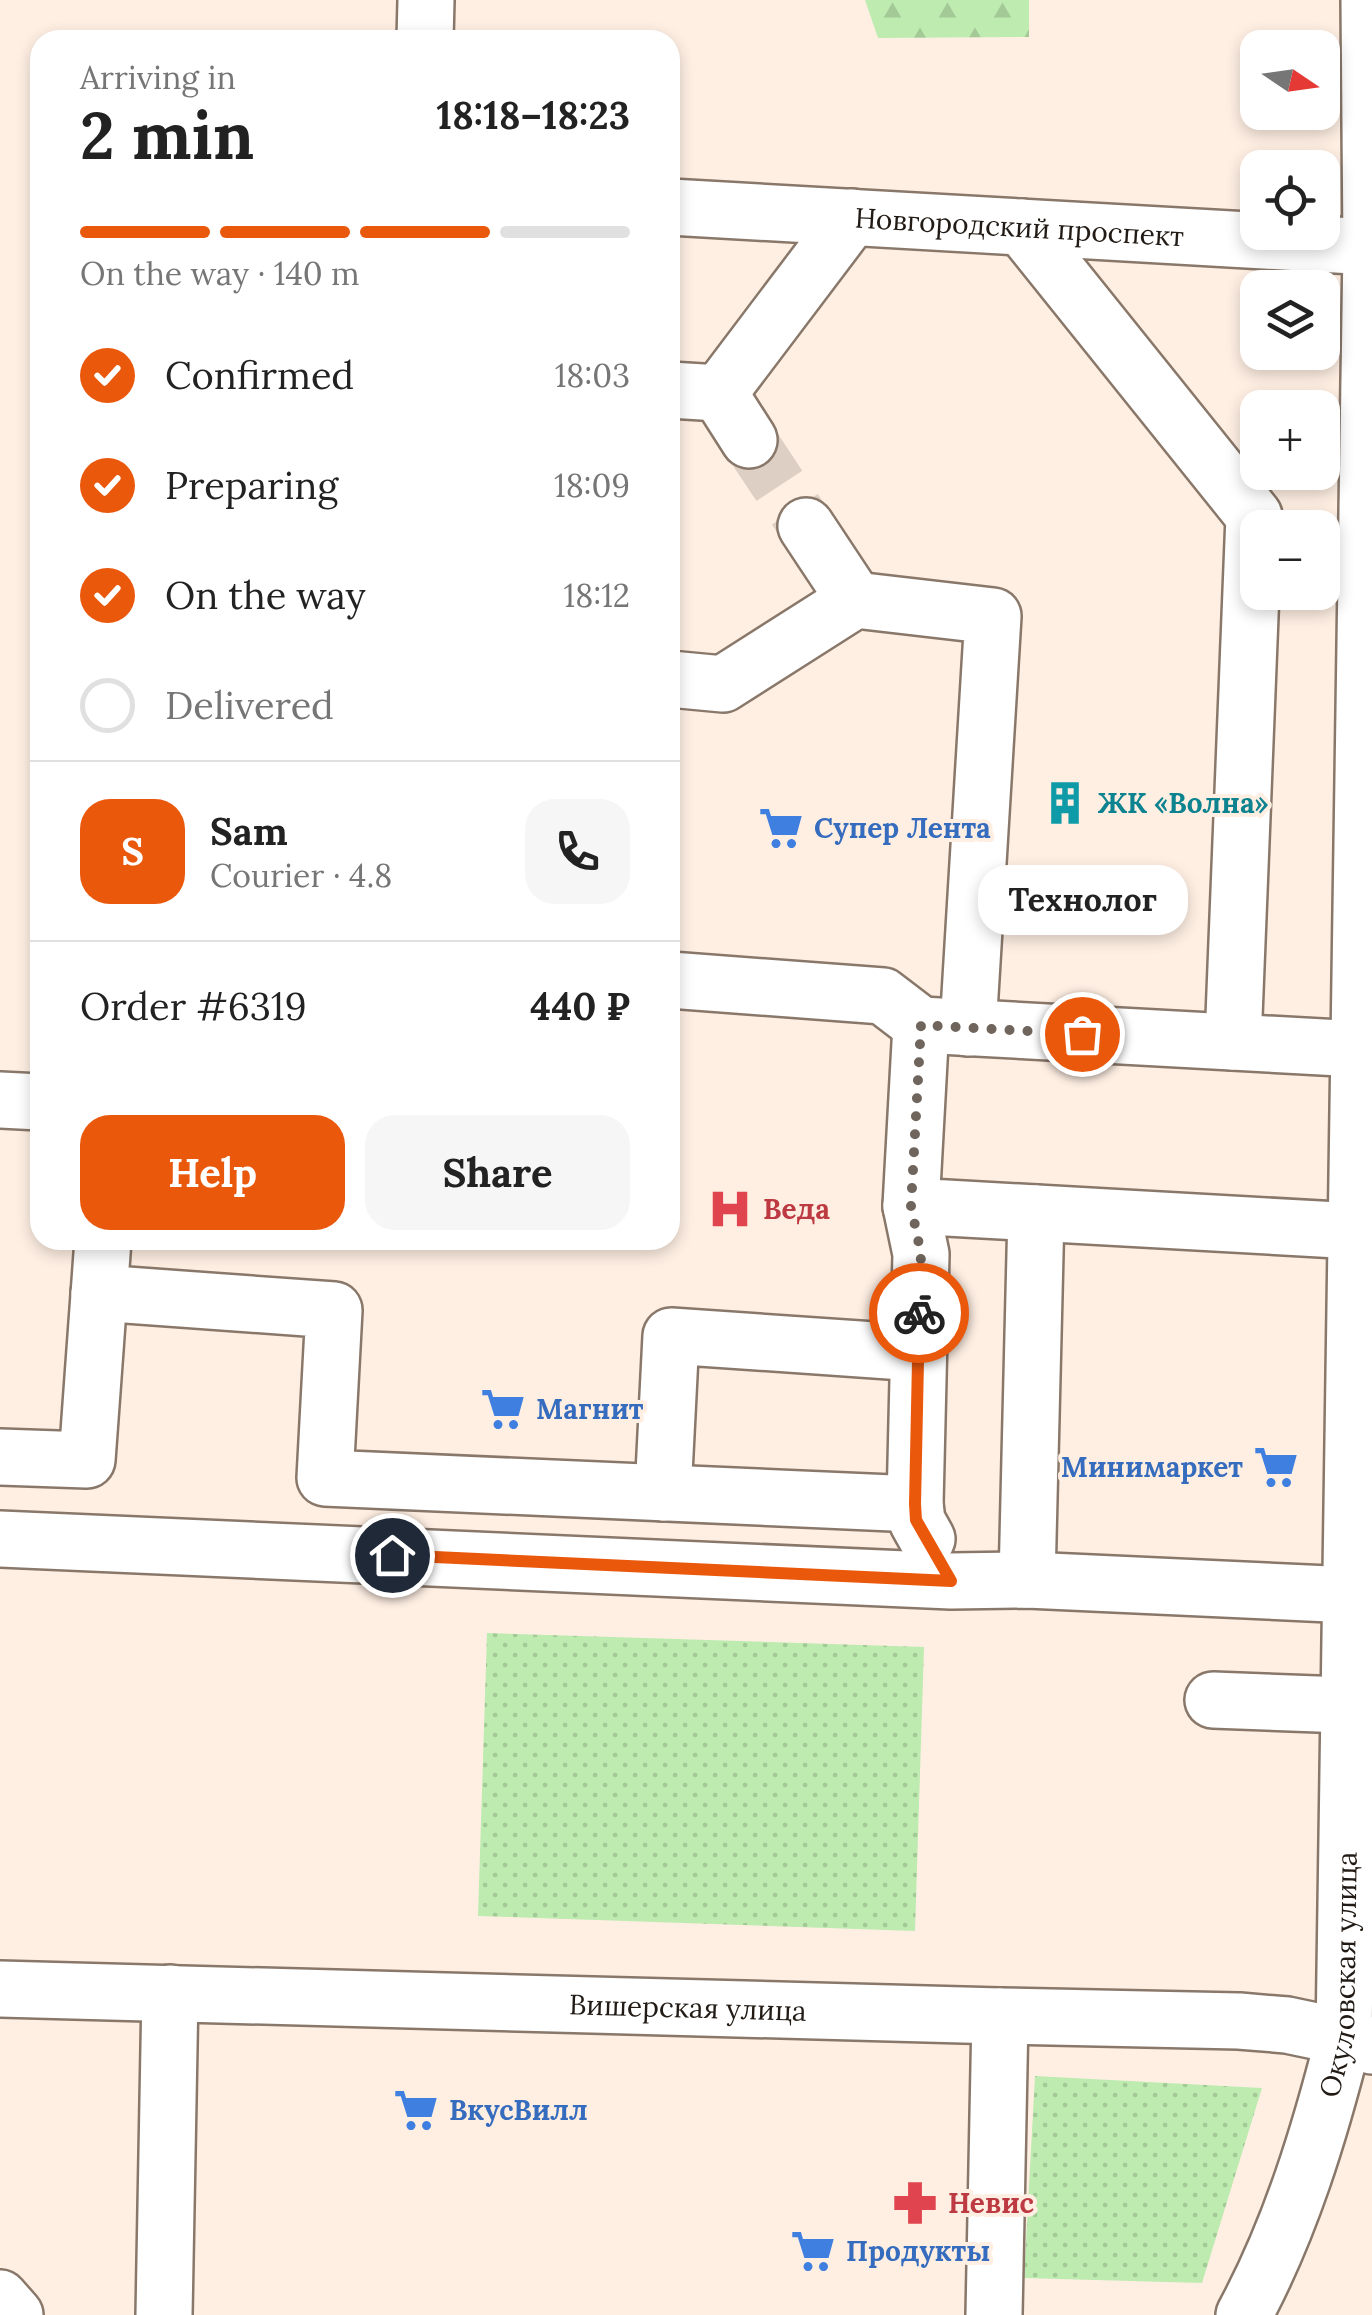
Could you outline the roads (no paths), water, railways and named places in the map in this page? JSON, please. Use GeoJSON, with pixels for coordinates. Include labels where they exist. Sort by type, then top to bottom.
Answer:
{"type":"FeatureCollection","features":[{"type":"Feature","properties":{"kind":"street"},"geometry":{"type":"LineString","coordinates":[[425,30],[426,0]]}},
{"type":"Feature","properties":{"kind":"street","name":"Окуловская улица"},"geometry":{"type":"LineString","coordinates":[[1244,2315],[1274,2253],[1358,2041],[1360,1706],[1350,1596],[1362,1491],[1356,1231],[1368,729],[1369,0]]}},
{"type":"Feature","properties":{"kind":"street","name":"Новгородский проспект"},"geometry":{"type":"LineString","coordinates":[[680,208],[1371,247]]}},
{"type":"Feature","properties":{"kind":"street"},"geometry":{"type":"LineString","coordinates":[[749,440],[694,392],[852,217]]}},
{"type":"Feature","properties":{"kind":"street"},"geometry":{"type":"LineString","coordinates":[[1022,227],[1254,516],[1234,1042]]}},
{"type":"Feature","properties":{"kind":"street"},"geometry":{"type":"LineString","coordinates":[[806,526],[855,600]]}},
{"type":"Feature","properties":{"kind":"street"},"geometry":{"type":"LineString","coordinates":[[680,680],[723,684],[855,600],[993,616],[944,1026],[911,1206],[921,1254],[916,1520],[951,1581]]}},
{"type":"Feature","properties":{"kind":"street"},"geometry":{"type":"LineString","coordinates":[[680,981],[883,996],[944,1026],[1359,1050]]}},
{"type":"Feature","properties":{"kind":"street"},"geometry":{"type":"LineString","coordinates":[[0,1100],[30,1102]]}},
{"type":"Feature","properties":{"kind":"street"},"geometry":{"type":"LineString","coordinates":[[911,1206],[1356,1231]]}},
{"type":"Feature","properties":{"kind":"street"},"geometry":{"type":"LineString","coordinates":[[1027,1580],[1036,1213]]}},
{"type":"Feature","properties":{"kind":"street"},"geometry":{"type":"LineString","coordinates":[[0,1456],[87,1460],[101,1266],[334,1310],[322,1552]]}},
{"type":"Feature","properties":{"kind":"street"},"geometry":{"type":"LineString","coordinates":[[663,1493],[671,1336],[918,1353]]}},
{"type":"Feature","properties":{"kind":"street"},"geometry":{"type":"LineString","coordinates":[[325,1478],[915,1504]]}},
{"type":"Feature","properties":{"kind":"street"},"geometry":{"type":"LineString","coordinates":[[0,1539],[1350,1596]]}},
{"type":"Feature","properties":{"kind":"street"},"geometry":{"type":"LineString","coordinates":[[1213,1700],[1360,1706]]}},
{"type":"Feature","properties":{"kind":"street","name":"Вишерская улица"},"geometry":{"type":"LineString","coordinates":[[0,1988],[1239,2020],[1286,2025],[1358,2041]]}},
{"type":"Feature","properties":{"kind":"street"},"geometry":{"type":"LineString","coordinates":[[164,2315],[170,1993]]}},
{"type":"Feature","properties":{"kind":"street"},"geometry":{"type":"LineString","coordinates":[[994,2315],[1000,2016]]}},
{"type":"Feature","properties":{"kind":"street"},"geometry":{"type":"LineString","coordinates":[[0,2298],[15,2315]]}},
{"type":"Feature","properties":{"kind":"tunnel"},"geometry":{"type":"LineString","coordinates":[[749,440],[806,526]]}},
{"type":"Feature","properties":{"kind":"place","name":"ЖК «Волна»"},"geometry":{"type":"Point","coordinates":[1065,803]}},
{"type":"Feature","properties":{"kind":"place","name":"Супер Лента"},"geometry":{"type":"Point","coordinates":[781,828]}},
{"type":"Feature","properties":{"kind":"place","name":"Технолог"},"geometry":{"type":"Point","coordinates":[1082,1034]}},
{"type":"Feature","properties":{"kind":"place","name":"Веда"},"geometry":{"type":"Point","coordinates":[730,1209]}},
{"type":"Feature","properties":{"kind":"place","name":"Магнит"},"geometry":{"type":"Point","coordinates":[503,1409]}},
{"type":"Feature","properties":{"kind":"place","name":"Минимаркет"},"geometry":{"type":"Point","coordinates":[1276,1467]}},
{"type":"Feature","properties":{"kind":"place","name":"ВкусВилл"},"geometry":{"type":"Point","coordinates":[416,2110]}},
{"type":"Feature","properties":{"kind":"place","name":"Невис"},"geometry":{"type":"Point","coordinates":[915,2203]}},
{"type":"Feature","properties":{"kind":"place","name":"Продукты"},"geometry":{"type":"Point","coordinates":[813,2251]}}]}
